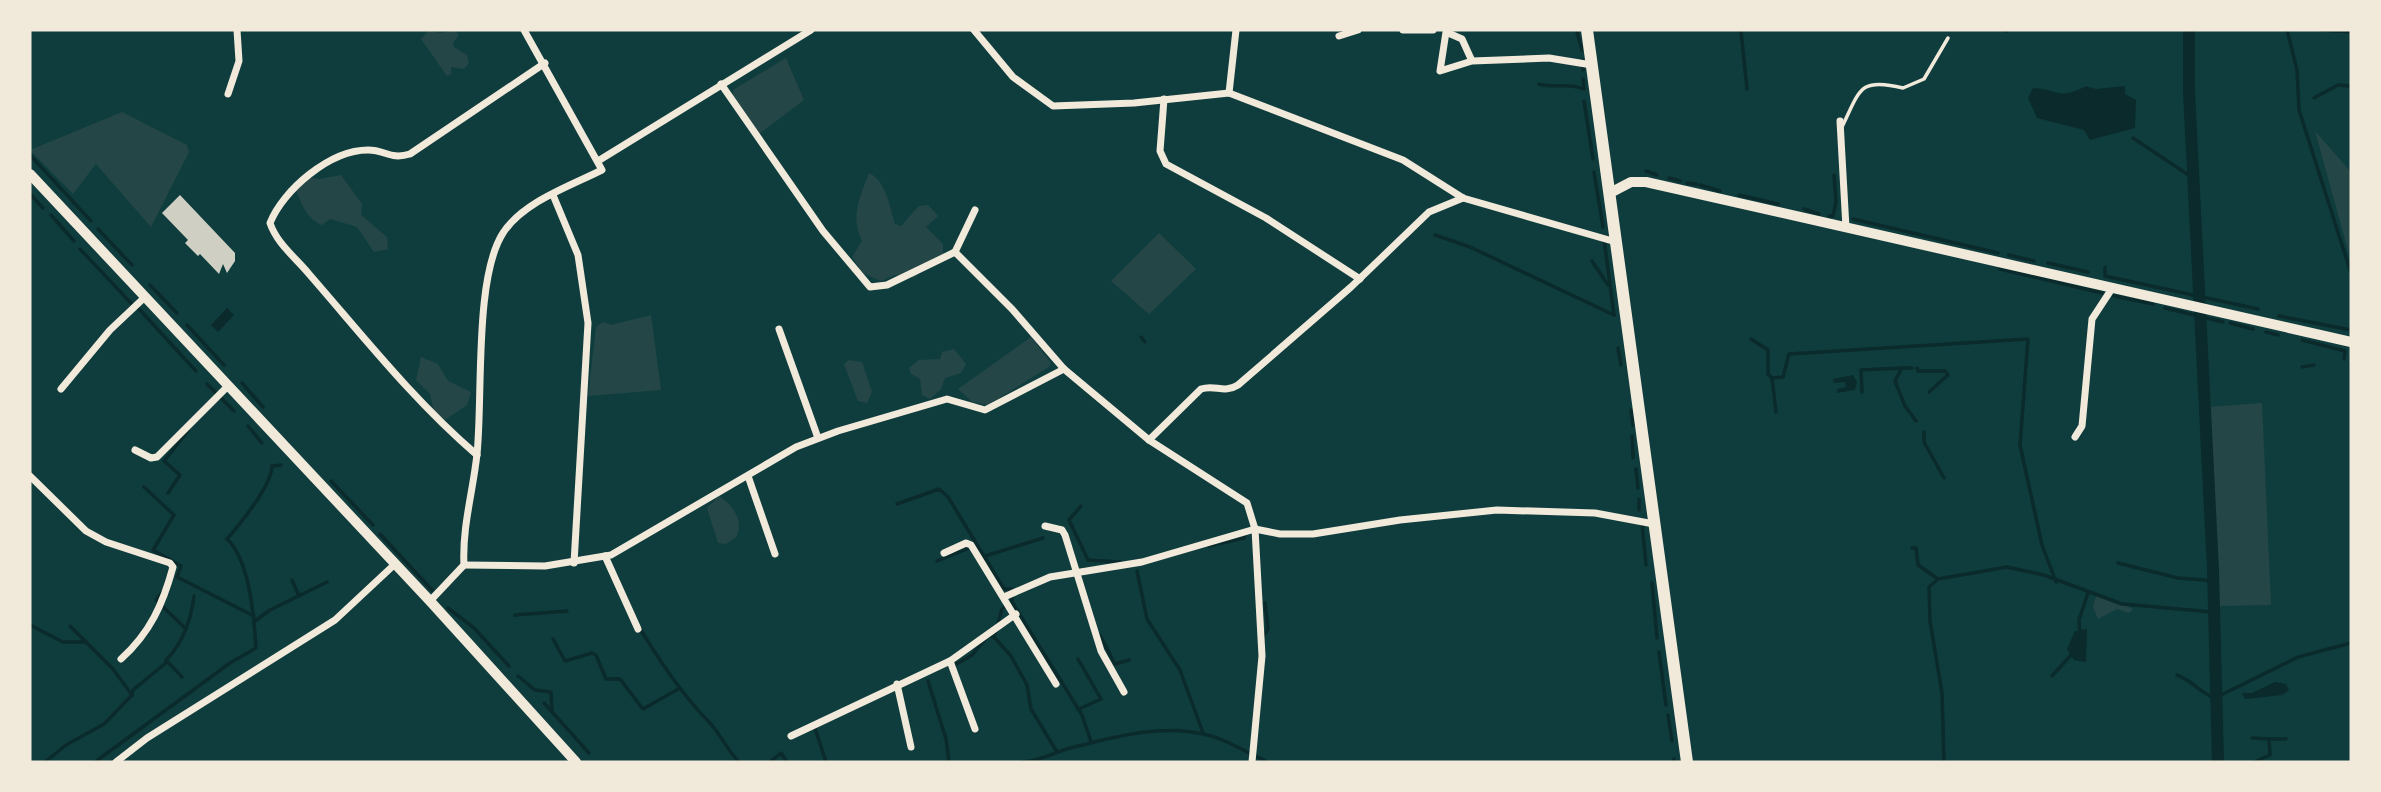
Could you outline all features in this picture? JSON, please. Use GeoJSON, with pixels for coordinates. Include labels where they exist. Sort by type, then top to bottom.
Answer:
{"type":"FeatureCollection","features":[{"type":"Feature","properties":{"kind":"main road"},"geometry":{"type":"LineString","coordinates":[[1587,30],[1687,762]]}},
{"type":"Feature","properties":{"kind":"main road"},"geometry":{"type":"LineString","coordinates":[[30,174],[396,564],[576,762]]}},
{"type":"Feature","properties":{"kind":"street"},"geometry":{"type":"LineString","coordinates":[[228,94],[239,61],[237,30]]}},
{"type":"Feature","properties":{"kind":"street"},"geometry":{"type":"LineString","coordinates":[[430,601],[464,565],[464,528],[477,455],[484,312],[494,255],[504,231],[515,220],[553,195],[602,170],[545,63],[524,30]]}},
{"type":"Feature","properties":{"kind":"street"},"geometry":{"type":"LineString","coordinates":[[598,161],[811,30]]}},
{"type":"Feature","properties":{"kind":"street"},"geometry":{"type":"LineString","coordinates":[[974,30],[1019,82],[1053,106],[1133,103],[1229,93],[1403,160],[1463,198],[1616,242]]}},
{"type":"Feature","properties":{"kind":"street"},"geometry":{"type":"LineString","coordinates":[[1229,93],[1236,30]]}},
{"type":"Feature","properties":{"kind":"street"},"geometry":{"type":"LineString","coordinates":[[1339,36],[1358,30]]}},
{"type":"Feature","properties":{"kind":"street"},"geometry":{"type":"LineString","coordinates":[[1403,30],[1433,30]]}},
{"type":"Feature","properties":{"kind":"street"},"geometry":{"type":"LineString","coordinates":[[1472,61],[1462,39],[1442,31],[1440,71],[1472,61],[1549,58],[1592,65]]}},
{"type":"Feature","properties":{"kind":"street"},"geometry":{"type":"LineString","coordinates":[[477,455],[439,421],[339,312],[279,242],[270,223],[290,194],[305,179],[330,163],[368,150],[396,158],[410,154],[441,130],[545,63]]}},
{"type":"Feature","properties":{"kind":"street"},"geometry":{"type":"LineString","coordinates":[[721,84],[823,231],[870,287],[887,285],[955,251],[975,209]]}},
{"type":"Feature","properties":{"kind":"street"},"geometry":{"type":"LineString","coordinates":[[1164,99],[1160,151],[1166,164],[1266,218],[1360,279]]}},
{"type":"Feature","properties":{"kind":"street"},"geometry":{"type":"LineString","coordinates":[[1840,125],[1846,228]]}},
{"type":"Feature","properties":{"kind":"street"},"geometry":{"type":"LineString","coordinates":[[1610,193],[1631,182],[1646,182],[2351,342]]}},
{"type":"Feature","properties":{"kind":"street"},"geometry":{"type":"LineString","coordinates":[[553,195],[578,255],[588,323],[574,563]]}},
{"type":"Feature","properties":{"kind":"street"},"geometry":{"type":"LineString","coordinates":[[1149,439],[1201,389],[1208,387],[1227,391],[1245,379],[1360,279],[1429,212],[1463,198]]}},
{"type":"Feature","properties":{"kind":"street"},"geometry":{"type":"LineString","coordinates":[[955,251],[1012,309],[1064,369],[1149,439],[1240,497],[1251,512],[1255,529],[1262,656],[1253,758]]}},
{"type":"Feature","properties":{"kind":"street"},"geometry":{"type":"LineString","coordinates":[[2075,437],[2082,426],[2092,319],[2113,287]]}},
{"type":"Feature","properties":{"kind":"street"},"geometry":{"type":"LineString","coordinates":[[61,388],[110,330],[145,297]]}},
{"type":"Feature","properties":{"kind":"street"},"geometry":{"type":"LineString","coordinates":[[779,329],[818,438]]}},
{"type":"Feature","properties":{"kind":"street"},"geometry":{"type":"LineString","coordinates":[[464,565],[531,567],[574,563],[604,556],[796,447],[818,438],[947,399],[985,410],[1064,369]]}},
{"type":"Feature","properties":{"kind":"street"},"geometry":{"type":"LineString","coordinates":[[135,450],[151,458],[157,457],[229,386]]}},
{"type":"Feature","properties":{"kind":"street"},"geometry":{"type":"LineString","coordinates":[[30,476],[86,531],[106,542],[170,563],[173,567],[164,603],[135,647],[121,659]]}},
{"type":"Feature","properties":{"kind":"street"},"geometry":{"type":"LineString","coordinates":[[748,476],[775,554]]}},
{"type":"Feature","properties":{"kind":"street"},"geometry":{"type":"LineString","coordinates":[[1004,597],[1050,577],[1142,562],[1255,529],[1280,534],[1313,534],[1400,520],[1497,510],[1595,513],[1654,524]]}},
{"type":"Feature","properties":{"kind":"street"},"geometry":{"type":"LineString","coordinates":[[1045,526],[1062,530],[1078,572],[1101,651],[1124,692]]}},
{"type":"Feature","properties":{"kind":"street"},"geometry":{"type":"LineString","coordinates":[[944,553],[967,543],[971,545],[1016,614],[1056,684]]}},
{"type":"Feature","properties":{"kind":"street"},"geometry":{"type":"LineString","coordinates":[[604,556],[638,629]]}},
{"type":"Feature","properties":{"kind":"street"},"geometry":{"type":"LineString","coordinates":[[116,762],[147,738],[335,620],[396,564]]}},
{"type":"Feature","properties":{"kind":"street"},"geometry":{"type":"LineString","coordinates":[[791,736],[877,699],[897,684],[950,661],[1016,614]]}},
{"type":"Feature","properties":{"kind":"street"},"geometry":{"type":"LineString","coordinates":[[950,661],[975,729]]}},
{"type":"Feature","properties":{"kind":"street"},"geometry":{"type":"LineString","coordinates":[[897,684],[911,747]]}},
{"type":"Feature","properties":{"kind":"lane"},"geometry":{"type":"LineString","coordinates":[[1840,125],[1863,88],[1878,82],[1903,89],[1917,84],[1932,67],[1948,38]]}},
{"type":"Feature","properties":{"kind":"shaded area"},"geometry":{"type":"Polygon","coordinates":[[[429,30],[440,33],[455,30],[459,35],[453,43],[454,47],[467,55],[469,63],[464,69],[451,67],[451,74],[447,76],[421,39],[429,30]]]}},
{"type":"Feature","properties":{"kind":"shaded area"},"geometry":{"type":"Polygon","coordinates":[[[786,58],[804,100],[759,134],[733,97],[733,90],[786,58]]]}},
{"type":"Feature","properties":{"kind":"shaded area"},"geometry":{"type":"Polygon","coordinates":[[[2086,86],[2096,89],[2125,86],[2125,94],[2136,100],[2135,128],[2090,140],[2084,130],[2037,118],[2028,98],[2033,88],[2070,93],[2086,86]]]}},
{"type":"Feature","properties":{"kind":"shaded area"},"geometry":{"type":"Polygon","coordinates":[[[122,112],[187,145],[189,152],[151,227],[96,164],[73,194],[30,150],[122,112]]]}},
{"type":"Feature","properties":{"kind":"shaded area"},"geometry":{"type":"Polygon","coordinates":[[[2315,131],[2351,172],[2351,261],[2315,131]]]}},
{"type":"Feature","properties":{"kind":"shaded area"},"geometry":{"type":"Polygon","coordinates":[[[869,173],[884,188],[895,224],[901,226],[919,206],[928,205],[938,216],[926,227],[943,244],[943,254],[914,278],[895,275],[881,281],[862,273],[852,257],[862,241],[858,232],[857,215],[869,173]]]}},
{"type":"Feature","properties":{"kind":"shaded area"},"geometry":{"type":"Polygon","coordinates":[[[341,175],[362,204],[361,215],[387,237],[388,249],[374,252],[357,227],[330,219],[322,225],[304,209],[295,187],[301,176],[319,179],[341,175]]]}},
{"type":"Feature","properties":{"kind":"shaded area"},"geometry":{"type":"Polygon","coordinates":[[[1159,233],[1196,269],[1149,314],[1111,281],[1159,233]]]}},
{"type":"Feature","properties":{"kind":"shaded area"},"geometry":{"type":"Polygon","coordinates":[[[227,308],[234,315],[218,332],[211,325],[227,308]]]}},
{"type":"Feature","properties":{"kind":"shaded area"},"geometry":{"type":"Polygon","coordinates":[[[651,315],[661,390],[588,396],[596,327],[603,322],[611,325],[651,315]]]}},
{"type":"Feature","properties":{"kind":"shaded area"},"geometry":{"type":"Polygon","coordinates":[[[1031,337],[1051,363],[1049,367],[988,405],[972,402],[958,389],[1031,337]]]}},
{"type":"Feature","properties":{"kind":"shaded area"},"geometry":{"type":"Polygon","coordinates":[[[954,349],[966,364],[961,373],[945,378],[941,389],[930,399],[922,395],[920,379],[911,374],[909,368],[919,360],[940,359],[942,352],[954,349]]]}},
{"type":"Feature","properties":{"kind":"shaded area"},"geometry":{"type":"Polygon","coordinates":[[[421,357],[438,364],[448,381],[471,392],[467,405],[445,420],[434,412],[430,394],[416,380],[421,357]]]}},
{"type":"Feature","properties":{"kind":"shaded area"},"geometry":{"type":"Polygon","coordinates":[[[849,360],[862,362],[872,392],[867,403],[858,401],[844,364],[849,360]]]}},
{"type":"Feature","properties":{"kind":"shaded area"},"geometry":{"type":"Polygon","coordinates":[[[1853,375],[1857,382],[1855,390],[1837,393],[1837,389],[1846,387],[1845,382],[1834,383],[1833,379],[1853,375]]]}},
{"type":"Feature","properties":{"kind":"shaded area"},"geometry":{"type":"Polygon","coordinates":[[[2262,403],[2271,605],[2217,606],[2207,407],[2262,403]]]}},
{"type":"Feature","properties":{"kind":"shaded area"},"geometry":{"type":"Polygon","coordinates":[[[719,496],[736,514],[739,525],[736,537],[726,544],[718,543],[707,508],[719,496]]]}},
{"type":"Feature","properties":{"kind":"shaded area"},"geometry":{"type":"Polygon","coordinates":[[[2097,593],[2133,609],[2129,613],[2117,609],[2098,619],[2093,607],[2097,593]]]}},
{"type":"Feature","properties":{"kind":"shaded area"},"geometry":{"type":"Polygon","coordinates":[[[2087,629],[2086,662],[2074,660],[2067,649],[2075,631],[2087,629]]]}},
{"type":"Feature","properties":{"kind":"shaded area"},"geometry":{"type":"Polygon","coordinates":[[[2275,682],[2286,684],[2289,690],[2282,695],[2245,699],[2242,693],[2252,693],[2275,682]]]}},
{"type":"Feature","properties":{"kind":"building"},"geometry":{"type":"Polygon","coordinates":[[[180,195],[235,253],[235,261],[227,273],[223,264],[219,274],[200,254],[198,256],[185,243],[188,240],[162,213],[180,195]]]}},
{"type":"Feature","properties":{"kind":"waterway"},"geometry":{"type":"LineString","coordinates":[[2003,30],[2007,31]]}},
{"type":"Feature","properties":{"kind":"waterway"},"geometry":{"type":"LineString","coordinates":[[2189,30],[2189,92],[2213,570],[2218,762]]}},
{"type":"Feature","properties":{"kind":"waterway"},"geometry":{"type":"LineString","coordinates":[[2287,30],[2297,70],[2299,110],[2351,273]]}},
{"type":"Feature","properties":{"kind":"waterway"},"geometry":{"type":"LineString","coordinates":[[2320,30],[2351,32]]}},
{"type":"Feature","properties":{"kind":"waterway"},"geometry":{"type":"LineString","coordinates":[[1741,31],[1747,89]]}},
{"type":"Feature","properties":{"kind":"waterway"},"geometry":{"type":"LineString","coordinates":[[1577,32],[1582,50]]}},
{"type":"Feature","properties":{"kind":"waterway"},"geometry":{"type":"LineString","coordinates":[[1582,60],[1583,70]]}},
{"type":"Feature","properties":{"kind":"waterway"},"geometry":{"type":"LineString","coordinates":[[1539,84],[1584,89],[1583,79]]}},
{"type":"Feature","properties":{"kind":"waterway"},"geometry":{"type":"LineString","coordinates":[[2314,98],[2338,85],[2351,86]]}},
{"type":"Feature","properties":{"kind":"waterway"},"geometry":{"type":"LineString","coordinates":[[1584,101],[1593,159]]}},
{"type":"Feature","properties":{"kind":"waterway"},"geometry":{"type":"LineString","coordinates":[[2133,138],[2193,178]]}},
{"type":"Feature","properties":{"kind":"waterway"},"geometry":{"type":"LineString","coordinates":[[30,155],[91,221]]}},
{"type":"Feature","properties":{"kind":"waterway"},"geometry":{"type":"LineString","coordinates":[[1646,171],[1657,175]]}},
{"type":"Feature","properties":{"kind":"waterway"},"geometry":{"type":"LineString","coordinates":[[1594,172],[1603,227]]}},
{"type":"Feature","properties":{"kind":"waterway"},"geometry":{"type":"LineString","coordinates":[[1829,216],[1833,216],[1836,202],[1834,175]]}},
{"type":"Feature","properties":{"kind":"waterway"},"geometry":{"type":"LineString","coordinates":[[1669,178],[1680,181]]}},
{"type":"Feature","properties":{"kind":"waterway"},"geometry":{"type":"LineString","coordinates":[[1687,183],[1696,184]]}},
{"type":"Feature","properties":{"kind":"waterway"},"geometry":{"type":"LineString","coordinates":[[1700,185],[1720,191]]}},
{"type":"Feature","properties":{"kind":"waterway"},"geometry":{"type":"LineString","coordinates":[[30,194],[43,208]]}},
{"type":"Feature","properties":{"kind":"waterway"},"geometry":{"type":"LineString","coordinates":[[1739,195],[1778,204]]}},
{"type":"Feature","properties":{"kind":"waterway"},"geometry":{"type":"LineString","coordinates":[[1804,209],[1819,214]]}},
{"type":"Feature","properties":{"kind":"waterway"},"geometry":{"type":"LineString","coordinates":[[51,215],[74,241]]}},
{"type":"Feature","properties":{"kind":"waterway"},"geometry":{"type":"LineString","coordinates":[[1853,219],[1998,253]]}},
{"type":"Feature","properties":{"kind":"waterway"},"geometry":{"type":"LineString","coordinates":[[98,229],[132,265]]}},
{"type":"Feature","properties":{"kind":"waterway"},"geometry":{"type":"LineString","coordinates":[[1435,235],[1470,247],[1614,315]]}},
{"type":"Feature","properties":{"kind":"waterway"},"geometry":{"type":"LineString","coordinates":[[1604,239],[1614,315]]}},
{"type":"Feature","properties":{"kind":"waterway"},"geometry":{"type":"LineString","coordinates":[[80,249],[131,303]]}},
{"type":"Feature","properties":{"kind":"waterway"},"geometry":{"type":"LineString","coordinates":[[2009,255],[2034,261]]}},
{"type":"Feature","properties":{"kind":"waterway"},"geometry":{"type":"LineString","coordinates":[[1592,261],[1608,285]]}},
{"type":"Feature","properties":{"kind":"waterway"},"geometry":{"type":"LineString","coordinates":[[2048,263],[2088,272]]}},
{"type":"Feature","properties":{"kind":"waterway"},"geometry":{"type":"LineString","coordinates":[[2105,267],[2105,276],[2258,309]]}},
{"type":"Feature","properties":{"kind":"waterway"},"geometry":{"type":"LineString","coordinates":[[2000,269],[2102,293]]}},
{"type":"Feature","properties":{"kind":"waterway"},"geometry":{"type":"LineString","coordinates":[[150,285],[177,313]]}},
{"type":"Feature","properties":{"kind":"waterway"},"geometry":{"type":"LineString","coordinates":[[2114,296],[2153,304]]}},
{"type":"Feature","properties":{"kind":"waterway"},"geometry":{"type":"LineString","coordinates":[[2165,308],[2223,322]]}},
{"type":"Feature","properties":{"kind":"waterway"},"geometry":{"type":"LineString","coordinates":[[139,309],[196,371]]}},
{"type":"Feature","properties":{"kind":"waterway"},"geometry":{"type":"LineString","coordinates":[[2279,316],[2351,330]]}},
{"type":"Feature","properties":{"kind":"waterway"},"geometry":{"type":"LineString","coordinates":[[2230,323],[2253,329]]}},
{"type":"Feature","properties":{"kind":"waterway"},"geometry":{"type":"LineString","coordinates":[[187,325],[224,365]]}},
{"type":"Feature","properties":{"kind":"waterway"},"geometry":{"type":"LineString","coordinates":[[2266,332],[2278,335]]}},
{"type":"Feature","properties":{"kind":"waterway"},"geometry":{"type":"LineString","coordinates":[[1141,337],[1145,342]]}},
{"type":"Feature","properties":{"kind":"waterway"},"geometry":{"type":"LineString","coordinates":[[1751,339],[1768,350],[1768,374],[1772,378],[1776,412]]}},
{"type":"Feature","properties":{"kind":"waterway"},"geometry":{"type":"LineString","coordinates":[[1772,378],[1783,377],[1789,354],[2028,339],[2020,445],[2042,545],[2056,582]]}},
{"type":"Feature","properties":{"kind":"waterway"},"geometry":{"type":"LineString","coordinates":[[2302,340],[2345,351],[2344,359]]}},
{"type":"Feature","properties":{"kind":"waterway"},"geometry":{"type":"LineString","coordinates":[[1618,348],[1621,365]]}},
{"type":"Feature","properties":{"kind":"waterway"},"geometry":{"type":"LineString","coordinates":[[2302,367],[2314,365]]}},
{"type":"Feature","properties":{"kind":"waterway"},"geometry":{"type":"LineString","coordinates":[[1912,368],[1902,368],[1895,381],[1905,406],[1916,421]]}},
{"type":"Feature","properties":{"kind":"waterway"},"geometry":{"type":"LineString","coordinates":[[1862,392],[1861,370],[1902,368]]}},
{"type":"Feature","properties":{"kind":"waterway"},"geometry":{"type":"LineString","coordinates":[[1917,368],[1918,371],[1945,371],[1948,375],[1929,392]]}},
{"type":"Feature","properties":{"kind":"waterway"},"geometry":{"type":"LineString","coordinates":[[242,383],[263,407]]}},
{"type":"Feature","properties":{"kind":"waterway"},"geometry":{"type":"LineString","coordinates":[[207,384],[234,411]]}},
{"type":"Feature","properties":{"kind":"waterway"},"geometry":{"type":"LineString","coordinates":[[1631,410],[1633,425]]}},
{"type":"Feature","properties":{"kind":"waterway"},"geometry":{"type":"LineString","coordinates":[[248,426],[262,443]]}},
{"type":"Feature","properties":{"kind":"waterway"},"geometry":{"type":"LineString","coordinates":[[168,493],[180,475],[164,461],[188,431]]}},
{"type":"Feature","properties":{"kind":"waterway"},"geometry":{"type":"LineString","coordinates":[[1924,432],[1924,442],[1944,478]]}},
{"type":"Feature","properties":{"kind":"waterway"},"geometry":{"type":"LineString","coordinates":[[1632,436],[1633,458]]}},
{"type":"Feature","properties":{"kind":"waterway"},"geometry":{"type":"LineString","coordinates":[[95,762],[230,663],[256,648],[246,575],[235,548],[227,539],[261,493],[272,466],[281,465]]}},
{"type":"Feature","properties":{"kind":"waterway"},"geometry":{"type":"LineString","coordinates":[[1636,469],[1638,488]]}},
{"type":"Feature","properties":{"kind":"waterway"},"geometry":{"type":"LineString","coordinates":[[331,481],[373,525]]}},
{"type":"Feature","properties":{"kind":"waterway"},"geometry":{"type":"LineString","coordinates":[[144,487],[174,515],[153,550],[181,566],[177,577],[254,616]]}},
{"type":"Feature","properties":{"kind":"waterway"},"geometry":{"type":"LineString","coordinates":[[897,504],[939,489],[948,497],[1004,589],[1012,589],[1012,602],[1082,715],[1091,742]]}},
{"type":"Feature","properties":{"kind":"waterway"},"geometry":{"type":"LineString","coordinates":[[1639,499],[1639,510]]}},
{"type":"Feature","properties":{"kind":"waterway"},"geometry":{"type":"LineString","coordinates":[[1081,506],[1069,520],[1088,560],[1121,562]]}},
{"type":"Feature","properties":{"kind":"waterway"},"geometry":{"type":"LineString","coordinates":[[1642,523],[1646,565]]}},
{"type":"Feature","properties":{"kind":"waterway"},"geometry":{"type":"LineString","coordinates":[[380,534],[432,590]]}},
{"type":"Feature","properties":{"kind":"waterway"},"geometry":{"type":"LineString","coordinates":[[1209,546],[1244,538],[1246,534]]}},
{"type":"Feature","properties":{"kind":"waterway"},"geometry":{"type":"LineString","coordinates":[[985,556],[1043,538]]}},
{"type":"Feature","properties":{"kind":"waterway"},"geometry":{"type":"LineString","coordinates":[[1912,548],[1916,548],[1918,565],[1938,579],[2007,567],[2044,575],[2122,604],[2213,612]]}},
{"type":"Feature","properties":{"kind":"waterway"},"geometry":{"type":"LineString","coordinates":[[937,561],[967,549]]}},
{"type":"Feature","properties":{"kind":"waterway"},"geometry":{"type":"LineString","coordinates":[[2118,563],[2178,578],[2205,580],[2213,584]]}},
{"type":"Feature","properties":{"kind":"waterway"},"geometry":{"type":"LineString","coordinates":[[1137,571],[1147,619],[1180,670],[1203,733]]}},
{"type":"Feature","properties":{"kind":"waterway"},"geometry":{"type":"LineString","coordinates":[[292,580],[299,596]]}},
{"type":"Feature","properties":{"kind":"waterway"},"geometry":{"type":"LineString","coordinates":[[1937,580],[1929,587],[1930,621],[1942,693],[1944,762]]}},
{"type":"Feature","properties":{"kind":"waterway"},"geometry":{"type":"LineString","coordinates":[[255,621],[270,610],[327,582]]}},
{"type":"Feature","properties":{"kind":"waterway"},"geometry":{"type":"LineString","coordinates":[[1652,583],[1657,638]]}},
{"type":"Feature","properties":{"kind":"waterway"},"geometry":{"type":"LineString","coordinates":[[163,591],[156,600],[186,629]]}},
{"type":"Feature","properties":{"kind":"waterway"},"geometry":{"type":"LineString","coordinates":[[2080,635],[2079,620],[2088,593]]}},
{"type":"Feature","properties":{"kind":"waterway"},"geometry":{"type":"LineString","coordinates":[[182,677],[166,660],[178,646],[186,630],[194,596]]}},
{"type":"Feature","properties":{"kind":"waterway"},"geometry":{"type":"LineString","coordinates":[[1262,638],[1268,629],[1265,603]]}},
{"type":"Feature","properties":{"kind":"waterway"},"geometry":{"type":"LineString","coordinates":[[994,637],[1002,609],[1008,604]]}},
{"type":"Feature","properties":{"kind":"waterway"},"geometry":{"type":"LineString","coordinates":[[448,608],[474,628],[509,666]]}},
{"type":"Feature","properties":{"kind":"waterway"},"geometry":{"type":"LineString","coordinates":[[515,615],[567,611]]}},
{"type":"Feature","properties":{"kind":"waterway"},"geometry":{"type":"LineString","coordinates":[[30,625],[63,642],[86,642]]}},
{"type":"Feature","properties":{"kind":"waterway"},"geometry":{"type":"LineString","coordinates":[[70,626],[113,669],[132,695]]}},
{"type":"Feature","properties":{"kind":"waterway"},"geometry":{"type":"LineString","coordinates":[[639,627],[663,665],[739,762]]}},
{"type":"Feature","properties":{"kind":"waterway"},"geometry":{"type":"LineString","coordinates":[[1100,635],[1115,664],[1129,660]]}},
{"type":"Feature","properties":{"kind":"waterway"},"geometry":{"type":"LineString","coordinates":[[953,666],[972,655],[988,636],[994,637],[1011,656],[1027,685],[1031,709],[1057,752]]}},
{"type":"Feature","properties":{"kind":"waterway"},"geometry":{"type":"LineString","coordinates":[[553,639],[565,661],[592,653],[596,655],[606,679],[620,679],[643,709],[680,688]]}},
{"type":"Feature","properties":{"kind":"waterway"},"geometry":{"type":"LineString","coordinates":[[2177,675],[2215,698],[2298,657],[2351,643]]}},
{"type":"Feature","properties":{"kind":"waterway"},"geometry":{"type":"LineString","coordinates":[[1659,652],[1666,705]]}},
{"type":"Feature","properties":{"kind":"waterway"},"geometry":{"type":"LineString","coordinates":[[2052,676],[2072,654]]}},
{"type":"Feature","properties":{"kind":"waterway"},"geometry":{"type":"LineString","coordinates":[[1078,659],[1101,699],[1079,709]]}},
{"type":"Feature","properties":{"kind":"waterway"},"geometry":{"type":"LineString","coordinates":[[45,762],[66,745],[104,724],[132,695],[133,690],[167,662]]}},
{"type":"Feature","properties":{"kind":"waterway"},"geometry":{"type":"LineString","coordinates":[[518,676],[535,690],[551,692],[552,711]]}},
{"type":"Feature","properties":{"kind":"waterway"},"geometry":{"type":"LineString","coordinates":[[928,681],[946,739],[949,762]]}},
{"type":"Feature","properties":{"kind":"waterway"},"geometry":{"type":"LineString","coordinates":[[544,703],[589,753]]}},
{"type":"Feature","properties":{"kind":"waterway"},"geometry":{"type":"LineString","coordinates":[[1668,715],[1672,741]]}},
{"type":"Feature","properties":{"kind":"waterway"},"geometry":{"type":"LineString","coordinates":[[814,725],[826,762]]}},
{"type":"Feature","properties":{"kind":"waterway"},"geometry":{"type":"LineString","coordinates":[[1022,762],[1122,736],[1171,730],[1212,736],[1268,762]]}},
{"type":"Feature","properties":{"kind":"waterway"},"geometry":{"type":"LineString","coordinates":[[2252,738],[2269,739],[2270,755],[2254,762]]}},
{"type":"Feature","properties":{"kind":"waterway"},"geometry":{"type":"LineString","coordinates":[[2269,739],[2286,739]]}},
{"type":"Feature","properties":{"kind":"waterway"},"geometry":{"type":"LineString","coordinates":[[770,762],[781,753],[787,762]]}}]}
